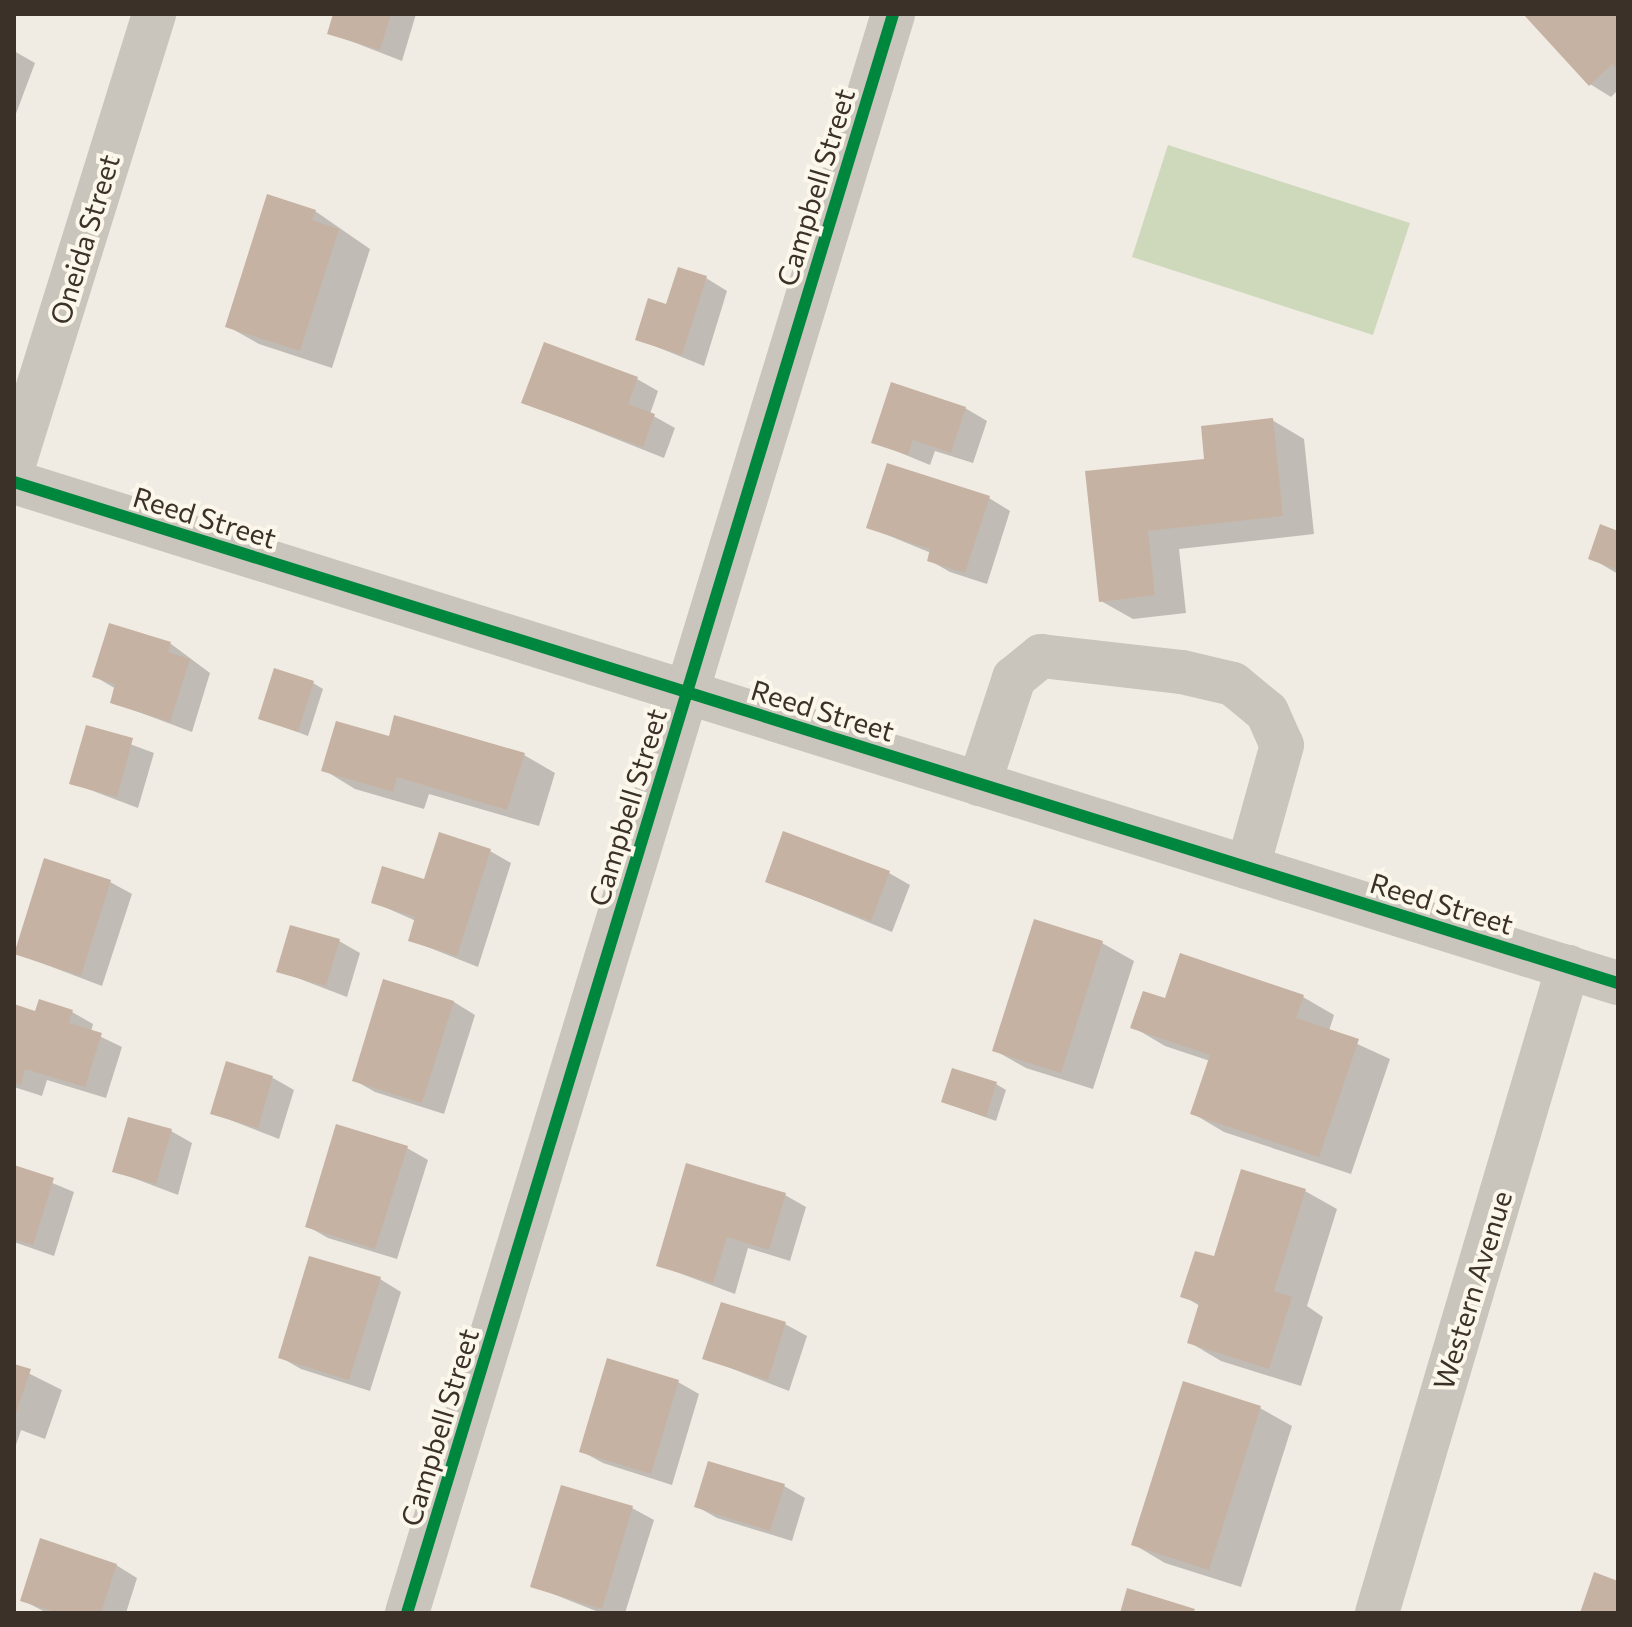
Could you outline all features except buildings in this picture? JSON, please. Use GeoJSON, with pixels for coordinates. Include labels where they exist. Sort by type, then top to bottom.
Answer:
{"type":"FeatureCollection","features":[{"type":"Feature","properties":{"kind":"street","name":"Oneida Street"},"geometry":{"type":"LineString","coordinates":[[14,464],[154,14]]}},
{"type":"Feature","properties":{"kind":"street","name":"Campbell Street"},"geometry":{"type":"LineString","coordinates":[[407,1613],[893,14]]}},
{"type":"Feature","properties":{"kind":"street","name":"Reed Street"},"geometry":{"type":"LineString","coordinates":[[14,482],[1618,983]]}},
{"type":"Feature","properties":{"kind":"street"},"geometry":{"type":"LineString","coordinates":[[979,784],[1014,678],[1041,656],[1182,672],[1233,684],[1267,712],[1282,745],[1248,867]]}},
{"type":"Feature","properties":{"kind":"street","name":"Western Avenue"},"geometry":{"type":"LineString","coordinates":[[1377,1613],[1568,967]]}},
{"type":"Feature","properties":{"kind":"green space"},"geometry":{"type":"Polygon","coordinates":[[[1168,145],[1410,223],[1373,335],[1132,257],[1168,145]]]}},
{"type":"Feature","properties":{"kind":"cycle path"},"geometry":{"type":"LineString","coordinates":[[407,1613],[893,14]]}},
{"type":"Feature","properties":{"kind":"cycle path"},"geometry":{"type":"LineString","coordinates":[[14,482],[1618,983]]}}]}
